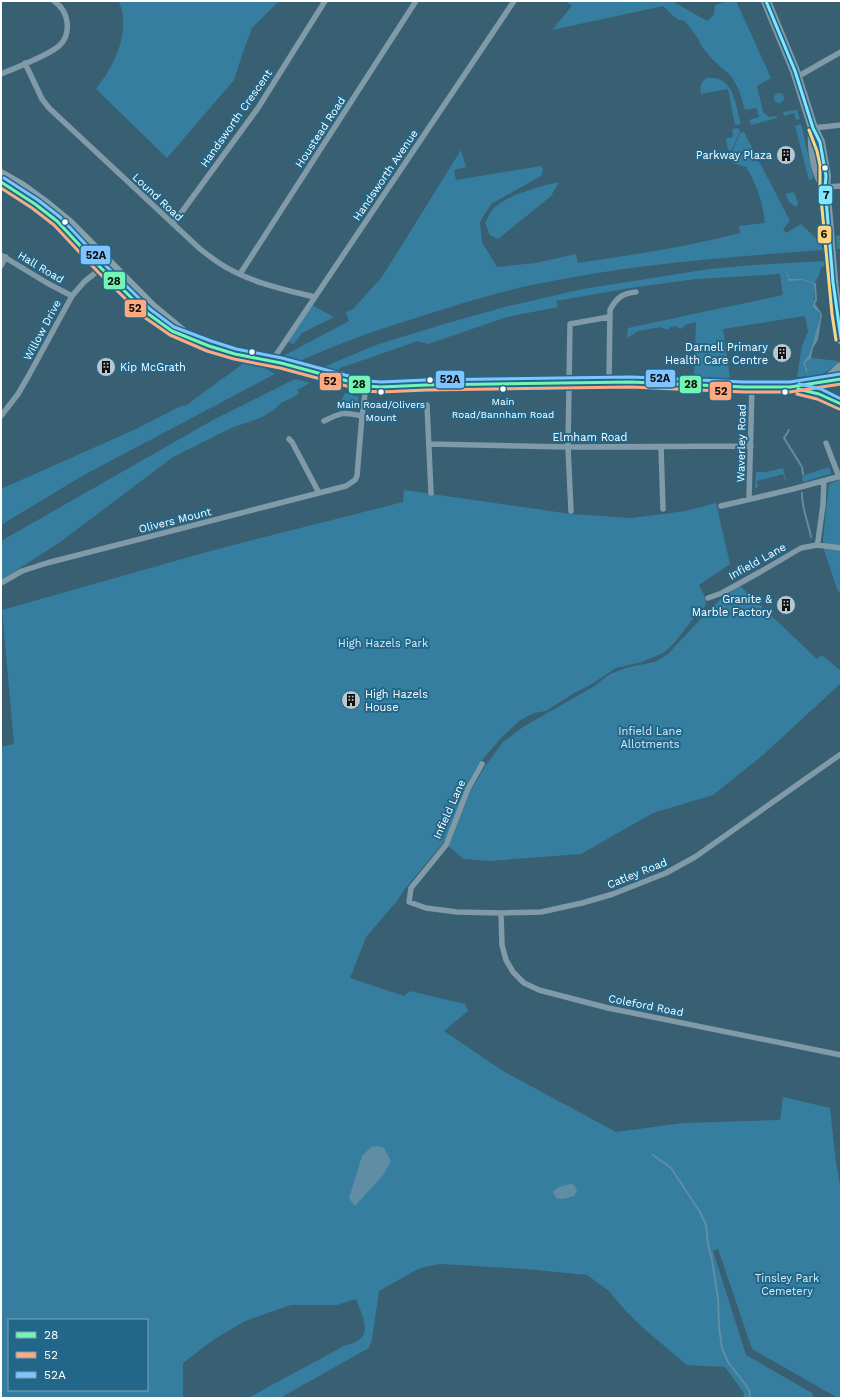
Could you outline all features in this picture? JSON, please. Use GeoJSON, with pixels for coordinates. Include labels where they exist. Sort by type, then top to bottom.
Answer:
{"type":"FeatureCollection","features":[{"type":"Feature","properties":{"kind":"highway"},"geometry":{"type":"LineString","coordinates":[[766,1],[797,77],[823,154],[834,288],[841,339]]}},
{"type":"Feature","properties":{"kind":"highway"},"geometry":{"type":"LineString","coordinates":[[834,288],[841,304]]}},
{"type":"Feature","properties":{"kind":"highway"},"geometry":{"type":"LineString","coordinates":[[826,381],[841,367]]}},
{"type":"Feature","properties":{"kind":"main road"},"geometry":{"type":"LineString","coordinates":[[1,173],[22,185],[71,223],[153,306],[191,338]]}},
{"type":"Feature","properties":{"kind":"main road"},"geometry":{"type":"LineString","coordinates":[[1,182],[35,204],[56,221],[147,313],[172,331],[209,346],[249,358],[276,362],[366,386],[381,387],[609,382],[790,387],[841,379]]}},
{"type":"Feature","properties":{"kind":"main road"},"geometry":{"type":"LineString","coordinates":[[826,381],[823,388],[827,397]]}},
{"type":"Feature","properties":{"kind":"main road"},"geometry":{"type":"LineString","coordinates":[[790,387],[813,392],[841,404]]}},
{"type":"Feature","properties":{"kind":"street"},"geometry":{"type":"LineString","coordinates":[[1,74],[57,48],[65,38],[67,32],[67,19],[61,7],[54,1]]}},
{"type":"Feature","properties":{"kind":"street","name":"Handsworth Crescent"},"geometry":{"type":"LineString","coordinates":[[173,224],[258,108],[325,1]]}},
{"type":"Feature","properties":{"kind":"street","name":"Houstead Road"},"geometry":{"type":"LineString","coordinates":[[240,274],[416,1]]}},
{"type":"Feature","properties":{"kind":"street","name":"Handsworth Avenue"},"geometry":{"type":"LineString","coordinates":[[276,362],[315,297],[513,2]]}},
{"type":"Feature","properties":{"kind":"street"},"geometry":{"type":"LineString","coordinates":[[797,77],[841,52]]}},
{"type":"Feature","properties":{"kind":"street","name":"Lound Road"},"geometry":{"type":"LineString","coordinates":[[25,63],[42,99],[49,108],[198,248],[219,263],[240,274],[270,286],[315,297]]}},
{"type":"Feature","properties":{"kind":"street"},"geometry":{"type":"LineString","coordinates":[[813,128],[841,125]]}},
{"type":"Feature","properties":{"kind":"street"},"geometry":{"type":"LineString","coordinates":[[825,187],[841,186]]}},
{"type":"Feature","properties":{"kind":"street"},"geometry":{"type":"LineString","coordinates":[[1,266],[3,256]]}},
{"type":"Feature","properties":{"kind":"street","name":"Hall Road"},"geometry":{"type":"LineString","coordinates":[[3,256],[47,283],[72,296]]}},
{"type":"Feature","properties":{"kind":"street","name":"Willow Drive"},"geometry":{"type":"LineString","coordinates":[[1,416],[18,394],[29,376],[72,296],[84,282],[109,262]]}},
{"type":"Feature","properties":{"kind":"street"},"geometry":{"type":"LineString","coordinates":[[609,382],[610,310],[614,302],[620,296],[636,292]]}},
{"type":"Feature","properties":{"kind":"street"},"geometry":{"type":"LineString","coordinates":[[571,511],[568,447],[570,324],[609,318]]}},
{"type":"Feature","properties":{"kind":"street"},"geometry":{"type":"LineString","coordinates":[[324,421],[340,413],[362,416],[366,386]]}},
{"type":"Feature","properties":{"kind":"street","name":"Waverley Road"},"geometry":{"type":"LineString","coordinates":[[749,499],[752,387]]}},
{"type":"Feature","properties":{"kind":"street"},"geometry":{"type":"LineString","coordinates":[[427,405],[431,493]]}},
{"type":"Feature","properties":{"kind":"street","name":"Olivers Mount"},"geometry":{"type":"LineString","coordinates":[[1,583],[22,571],[47,563],[346,486],[355,480],[357,476],[362,416]]}},
{"type":"Feature","properties":{"kind":"street"},"geometry":{"type":"LineString","coordinates":[[289,439],[319,493]]}},
{"type":"Feature","properties":{"kind":"street"},"geometry":{"type":"LineString","coordinates":[[721,506],[840,476],[826,443]]}},
{"type":"Feature","properties":{"kind":"street","name":"Elmham Road"},"geometry":{"type":"LineString","coordinates":[[429,444],[568,447],[751,446]]}},
{"type":"Feature","properties":{"kind":"street"},"geometry":{"type":"LineString","coordinates":[[661,447],[664,509]]}},
{"type":"Feature","properties":{"kind":"street"},"geometry":{"type":"LineString","coordinates":[[824,481],[823,505],[818,541],[816,545],[841,548]]}},
{"type":"Feature","properties":{"kind":"street","name":"Infield Lane"},"geometry":{"type":"LineString","coordinates":[[708,598],[722,593],[801,548],[816,545]]}},
{"type":"Feature","properties":{"kind":"street","name":"Catley Road"},"geometry":{"type":"LineString","coordinates":[[409,902],[426,908],[457,912],[541,912],[582,903],[613,894],[666,874],[695,858],[841,754]]}},
{"type":"Feature","properties":{"kind":"street","name":"Infield Lane"},"geometry":{"type":"LineString","coordinates":[[409,902],[412,888],[446,845],[468,789],[482,764]]}},
{"type":"Feature","properties":{"kind":"street","name":"Coleford Road"},"geometry":{"type":"LineString","coordinates":[[501,913],[502,945],[506,960],[513,972],[524,983],[539,990],[608,1008],[841,1055]]}},
{"type":"Feature","properties":{"kind":"green space"},"geometry":{"type":"Polygon","coordinates":[[[118,1],[279,1],[252,28],[234,80],[167,158],[96,89],[115,59],[121,43],[123,16],[118,1]]]}},
{"type":"Feature","properties":{"kind":"green space"},"geometry":{"type":"Polygon","coordinates":[[[566,1],[672,1],[707,21],[714,15],[715,5],[729,1],[736,1],[771,78],[757,86],[763,112],[768,117],[776,116],[777,118],[751,125],[749,120],[759,117],[757,108],[745,110],[739,90],[731,76],[712,59],[702,47],[697,37],[685,21],[676,18],[663,6],[552,30],[572,6],[566,1]]]}},
{"type":"Feature","properties":{"kind":"green space"},"geometry":{"type":"Polygon","coordinates":[[[707,78],[716,78],[723,81],[728,86],[735,100],[741,124],[735,125],[728,89],[701,94],[701,85],[707,78]]]}},
{"type":"Feature","properties":{"kind":"green space"},"geometry":{"type":"Polygon","coordinates":[[[777,93],[781,93],[783,94],[783,102],[777,103],[774,100],[774,96],[777,93]]]}},
{"type":"Feature","properties":{"kind":"green space"},"geometry":{"type":"Polygon","coordinates":[[[797,110],[800,119],[796,120],[794,113],[784,116],[783,112],[797,110]]]}},
{"type":"Feature","properties":{"kind":"green space"},"geometry":{"type":"Polygon","coordinates":[[[801,124],[813,176],[813,179],[809,180],[795,126],[801,124]]]}},
{"type":"Feature","properties":{"kind":"green space"},"geometry":{"type":"Polygon","coordinates":[[[738,128],[740,131],[732,150],[728,150],[726,138],[733,137],[732,129],[738,128]]]}},
{"type":"Feature","properties":{"kind":"green space"},"geometry":{"type":"Polygon","coordinates":[[[744,132],[756,155],[746,152],[732,152],[740,133],[744,132]]]}},
{"type":"Feature","properties":{"kind":"green space"},"geometry":{"type":"Polygon","coordinates":[[[461,150],[466,167],[454,170],[456,180],[541,166],[543,170],[541,176],[491,204],[480,222],[482,242],[497,267],[536,263],[576,254],[578,263],[639,254],[720,238],[740,233],[739,226],[765,223],[759,194],[750,174],[746,167],[733,163],[731,155],[743,154],[751,156],[760,163],[790,221],[783,229],[786,233],[801,224],[817,239],[824,250],[637,267],[600,272],[527,286],[461,304],[375,331],[298,362],[284,357],[285,355],[349,321],[346,312],[353,309],[382,277],[461,150]]]}},
{"type":"Feature","properties":{"kind":"green space"},"geometry":{"type":"Polygon","coordinates":[[[559,182],[551,196],[498,239],[490,235],[485,223],[496,206],[522,192],[559,182]]]}},
{"type":"Feature","properties":{"kind":"green space"},"geometry":{"type":"Polygon","coordinates":[[[794,192],[798,203],[796,207],[789,202],[785,194],[794,192]]]}},
{"type":"Feature","properties":{"kind":"green space"},"geometry":{"type":"Polygon","coordinates":[[[841,235],[841,249],[837,249],[836,236],[841,235]]]}},
{"type":"Feature","properties":{"kind":"green space"},"geometry":{"type":"Polygon","coordinates":[[[825,261],[826,266],[821,267],[819,276],[814,283],[814,308],[819,311],[820,319],[809,355],[803,364],[806,372],[808,372],[805,363],[811,358],[839,361],[825,373],[797,377],[802,346],[808,332],[805,316],[723,329],[730,378],[694,377],[696,322],[685,325],[681,329],[676,326],[670,327],[668,330],[660,327],[638,331],[627,338],[628,328],[783,295],[780,274],[696,279],[630,288],[556,301],[558,307],[507,317],[428,344],[418,341],[340,368],[335,374],[319,369],[376,345],[444,324],[505,307],[583,289],[709,269],[825,261]]]}},
{"type":"Feature","properties":{"kind":"green space"},"geometry":{"type":"Polygon","coordinates":[[[312,305],[334,317],[302,333],[294,344],[285,341],[312,305]]]}},
{"type":"Feature","properties":{"kind":"green space"},"geometry":{"type":"Polygon","coordinates":[[[244,363],[265,368],[275,374],[82,476],[1,525],[1,489],[136,429],[177,408],[189,404],[244,363]]]}},
{"type":"Feature","properties":{"kind":"green space"},"geometry":{"type":"Polygon","coordinates":[[[295,379],[310,383],[297,390],[299,394],[281,403],[274,410],[260,418],[231,428],[173,457],[59,543],[1,580],[1,541],[213,420],[295,379]]]}},
{"type":"Feature","properties":{"kind":"green space"},"geometry":{"type":"Polygon","coordinates":[[[345,393],[359,397],[357,405],[344,410],[339,405],[345,393]]]}},
{"type":"Feature","properties":{"kind":"green space"},"geometry":{"type":"Polygon","coordinates":[[[829,467],[830,474],[803,482],[802,476],[829,467]]]}},
{"type":"Feature","properties":{"kind":"green space"},"geometry":{"type":"Polygon","coordinates":[[[783,468],[786,480],[783,474],[757,481],[758,487],[755,488],[756,472],[766,472],[783,468]]]}},
{"type":"Feature","properties":{"kind":"green space"},"geometry":{"type":"Polygon","coordinates":[[[841,479],[841,591],[838,592],[824,550],[823,540],[829,484],[841,479]]]}},
{"type":"Feature","properties":{"kind":"green space"},"geometry":{"type":"Polygon","coordinates":[[[404,490],[571,514],[632,518],[686,511],[716,503],[730,564],[699,585],[704,595],[706,605],[665,652],[642,662],[616,668],[546,711],[534,713],[519,721],[501,738],[478,765],[467,786],[453,823],[443,843],[366,937],[350,978],[404,996],[410,991],[465,1004],[468,1011],[444,1031],[503,1071],[616,1132],[683,1123],[780,1120],[783,1097],[830,1108],[836,1163],[841,1190],[841,1398],[838,1398],[752,1349],[718,1249],[713,1251],[746,1355],[812,1393],[814,1398],[743,1398],[744,1393],[725,1367],[687,1365],[642,1327],[609,1291],[587,1275],[526,1269],[440,1264],[420,1268],[379,1291],[372,1339],[369,1348],[280,1398],[248,1398],[344,1346],[359,1340],[363,1336],[365,1326],[356,1299],[337,1305],[291,1305],[245,1321],[213,1340],[183,1363],[183,1398],[1,1398],[1,747],[14,744],[2,610],[214,550],[403,502],[404,490]]]}},
{"type":"Feature","properties":{"kind":"green space","name":"Infield Lane Allotments"},"geometry":{"type":"Polygon","coordinates":[[[740,586],[817,659],[822,655],[841,671],[841,683],[763,755],[713,795],[653,813],[581,854],[490,861],[464,859],[448,846],[471,790],[486,765],[503,742],[523,727],[593,687],[610,674],[629,667],[655,662],[668,654],[709,610],[721,599],[740,586]]]}},
{"type":"Feature","properties":{"kind":"shaded area"},"geometry":{"type":"Polygon","coordinates":[[[786,272],[789,279],[801,279],[816,283],[817,300],[815,304],[822,314],[818,340],[813,348],[811,358],[805,363],[808,372],[806,372],[803,363],[809,355],[820,319],[820,313],[814,308],[813,305],[815,299],[814,283],[801,280],[789,281],[786,272]]]}},
{"type":"Feature","properties":{"kind":"shaded area"},"geometry":{"type":"Polygon","coordinates":[[[378,1146],[384,1148],[391,1161],[383,1175],[355,1206],[349,1198],[362,1156],[371,1147],[378,1146]]]}},
{"type":"Feature","properties":{"kind":"shaded area"},"geometry":{"type":"Polygon","coordinates":[[[572,1184],[575,1186],[577,1191],[574,1196],[561,1199],[556,1198],[553,1192],[557,1188],[572,1184]]]}},
{"type":"Feature","properties":{"kind":"waterway"},"geometry":{"type":"LineString","coordinates":[[789,430],[784,438],[802,467],[803,474]]}},
{"type":"Feature","properties":{"kind":"waterway"},"geometry":{"type":"LineString","coordinates":[[802,493],[804,510],[811,537]]}},
{"type":"Feature","properties":{"kind":"waterway"},"geometry":{"type":"LineString","coordinates":[[653,1155],[671,1168],[700,1212],[706,1225],[718,1299],[719,1327],[722,1348],[728,1362],[748,1388],[750,1394],[749,1398]]}},
{"type":"Feature","properties":{"kind":"transit line","name":"7"},"geometry":{"type":"LineString","coordinates":[[766,1],[795,71],[813,128],[820,142],[826,176],[825,187],[833,282],[841,339]]}},
{"type":"Feature","properties":{"kind":"transit line","name":"6"},"geometry":{"type":"LineString","coordinates":[[809,130],[817,151],[820,165],[820,187],[832,314],[836,340]]}},
{"type":"Feature","properties":{"kind":"transit line","name":"52A"},"geometry":{"type":"LineString","coordinates":[[4,178],[38,200],[60,217],[105,265],[150,309],[174,327],[236,349],[282,358],[367,381],[381,382],[631,377],[744,382],[790,382],[840,374]]}},
{"type":"Feature","properties":{"kind":"transit line","name":"28"},"geometry":{"type":"LineString","coordinates":[[1,182],[35,204],[57,221],[101,268],[147,313],[172,331],[209,346],[235,354],[281,363],[366,386],[381,387],[631,382],[744,387],[790,387],[841,379]]}},
{"type":"Feature","properties":{"kind":"transit line","name":"52"},"geometry":{"type":"LineString","coordinates":[[1,188],[32,208],[54,225],[98,272],[144,317],[170,335],[207,351],[234,359],[280,368],[365,391],[381,392],[631,387],[744,392],[790,392],[841,384]]}},
{"type":"Feature","properties":{"kind":"transit line","name":"52A"},"geometry":{"type":"LineString","coordinates":[[799,384],[821,389],[841,399]]}},
{"type":"Feature","properties":{"kind":"transit line","name":"28"},"geometry":{"type":"LineString","coordinates":[[798,389],[819,394],[841,404]]}},
{"type":"Feature","properties":{"kind":"transit line","name":"52"},"geometry":{"type":"LineString","coordinates":[[797,394],[817,399],[839,409]]}},
{"type":"Feature","properties":{"kind":"place","name":"Parkway Plaza"},"geometry":{"type":"Point","coordinates":[786,155]}},
{"type":"Feature","properties":{"kind":"place","name":"Darnell Primary Health Care Centre"},"geometry":{"type":"Point","coordinates":[782,353]}},
{"type":"Feature","properties":{"kind":"place","name":"Kip McGrath"},"geometry":{"type":"Point","coordinates":[106,367]}},
{"type":"Feature","properties":{"kind":"place","name":"Main Road/Bannham Road"},"geometry":{"type":"Point","coordinates":[503,389]}},
{"type":"Feature","properties":{"kind":"place","name":"Main Road/Olivers Mount"},"geometry":{"type":"Point","coordinates":[381,392]}},
{"type":"Feature","properties":{"kind":"place","name":"Granite & Marble Factory"},"geometry":{"type":"Point","coordinates":[786,605]}},
{"type":"Feature","properties":{"kind":"place","name":"High Hazels House"},"geometry":{"type":"Point","coordinates":[351,700]}},
{"type":"Feature","properties":{"kind":"park label","name":"High Hazels Park"},"geometry":{"type":"Point","coordinates":[383,643]}},
{"type":"Feature","properties":{"kind":"park label","name":"Tinsley Park Cemetery"},"geometry":{"type":"Point","coordinates":[787,1284]}}]}
